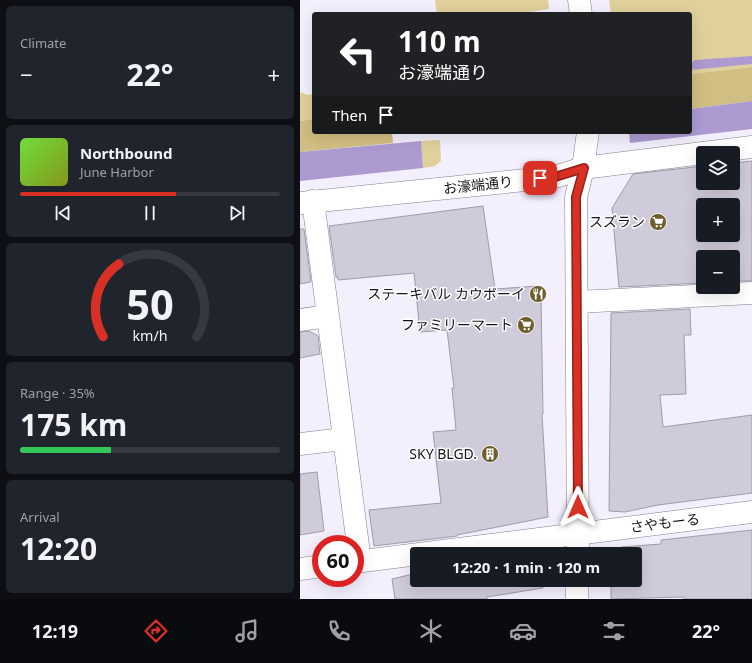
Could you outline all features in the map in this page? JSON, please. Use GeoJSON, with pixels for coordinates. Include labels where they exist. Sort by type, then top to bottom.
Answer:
{"type":"FeatureCollection","features":[{"type":"Feature","properties":{"kind":"street"},"geometry":{"type":"LineString","coordinates":[[579,0],[581,12]]}},
{"type":"Feature","properties":{"kind":"street"},"geometry":{"type":"LineString","coordinates":[[578,543],[576,197],[584,168],[588,134]]}},
{"type":"Feature","properties":{"kind":"street","name":"お濠端通り"},"geometry":{"type":"LineString","coordinates":[[740,148],[752,147]]}},
{"type":"Feature","properties":{"kind":"street","name":"お濠端通り"},"geometry":{"type":"LineString","coordinates":[[306,202],[555,177],[584,168],[696,154]]}},
{"type":"Feature","properties":{"kind":"street"},"geometry":{"type":"LineString","coordinates":[[306,202],[327,316],[355,535]]}},
{"type":"Feature","properties":{"kind":"street"},"geometry":{"type":"LineString","coordinates":[[577,302],[752,293]]}},
{"type":"Feature","properties":{"kind":"street"},"geometry":{"type":"LineString","coordinates":[[300,320],[327,316]]}},
{"type":"Feature","properties":{"kind":"street"},"geometry":{"type":"LineString","coordinates":[[300,444],[343,439]]}},
{"type":"Feature","properties":{"kind":"street","name":"さやもーる"},"geometry":{"type":"LineString","coordinates":[[364,561],[578,543],[752,512]]}},
{"type":"Feature","properties":{"kind":"street"},"geometry":{"type":"LineString","coordinates":[[300,569],[312,567]]}},
{"type":"Feature","properties":{"kind":"street"},"geometry":{"type":"LineString","coordinates":[[577,587],[577,599]]}},
{"type":"Feature","properties":{"kind":"shaded area"},"geometry":{"type":"Polygon","coordinates":[[[435,0],[548,0],[549,9],[530,12],[437,12],[435,0]]]}},
{"type":"Feature","properties":{"kind":"shaded area"},"geometry":{"type":"Polygon","coordinates":[[[609,0],[752,0],[752,67],[692,74],[692,12],[611,12],[609,0]]]}},
{"type":"Feature","properties":{"kind":"shaded area"},"geometry":{"type":"Polygon","coordinates":[[[752,56],[752,64],[692,70],[692,62],[695,60],[752,56]]]}},
{"type":"Feature","properties":{"kind":"shaded area"},"geometry":{"type":"Polygon","coordinates":[[[752,67],[752,101],[692,109],[692,74],[752,67]]]}},
{"type":"Feature","properties":{"kind":"shaded area"},"geometry":{"type":"Polygon","coordinates":[[[300,92],[308,95],[312,94],[312,119],[300,121],[300,92]]]}},
{"type":"Feature","properties":{"kind":"shaded area"},"geometry":{"type":"Polygon","coordinates":[[[752,101],[752,129],[630,143],[629,134],[692,134],[692,109],[752,101]]]}},
{"type":"Feature","properties":{"kind":"shaded area"},"geometry":{"type":"Polygon","coordinates":[[[312,119],[312,134],[392,134],[393,143],[300,152],[300,121],[312,119]]]}},
{"type":"Feature","properties":{"kind":"shaded area"},"geometry":{"type":"Polygon","coordinates":[[[440,140],[441,161],[435,166],[423,168],[421,141],[440,140]]]}},
{"type":"Feature","properties":{"kind":"shaded area"},"geometry":{"type":"Polygon","coordinates":[[[421,141],[423,168],[300,181],[300,152],[421,141]]]}},
{"type":"Feature","properties":{"kind":"building","name":"スズラン"},"geometry":{"type":"Polygon","coordinates":[[[752,161],[752,281],[740,281],[740,250],[696,250],[696,283],[619,287],[612,208],[633,174],[696,167],[696,190],[740,190],[740,162],[752,161]]]}},
{"type":"Feature","properties":{"kind":"building"},"geometry":{"type":"Polygon","coordinates":[[[483,206],[495,289],[538,286],[541,298],[542,414],[548,517],[457,536],[374,546],[369,510],[441,503],[433,432],[456,430],[452,388],[454,388],[447,330],[420,332],[414,273],[338,280],[338,277],[336,277],[329,226],[483,206]]]}},
{"type":"Feature","properties":{"kind":"building"},"geometry":{"type":"Polygon","coordinates":[[[300,229],[304,229],[311,282],[300,284],[300,229]]]}},
{"type":"Feature","properties":{"kind":"building"},"geometry":{"type":"Polygon","coordinates":[[[690,309],[691,335],[684,335],[686,394],[660,395],[663,427],[752,415],[752,493],[658,505],[625,512],[609,511],[611,313],[690,309]]]}},
{"type":"Feature","properties":{"kind":"building"},"geometry":{"type":"Polygon","coordinates":[[[309,331],[318,336],[320,354],[300,358],[300,332],[309,331]]]}},
{"type":"Feature","properties":{"kind":"building"},"geometry":{"type":"Polygon","coordinates":[[[317,472],[324,531],[300,535],[300,474],[317,472]]]}},
{"type":"Feature","properties":{"kind":"building"},"geometry":{"type":"Polygon","coordinates":[[[752,530],[752,599],[684,599],[683,597],[611,599],[611,587],[642,587],[642,547],[621,547],[661,544],[661,540],[752,530]]]}},
{"type":"Feature","properties":{"kind":"building"},"geometry":{"type":"Polygon","coordinates":[[[410,575],[410,587],[543,588],[487,597],[487,599],[395,599],[392,579],[410,575]]]}},
{"type":"Feature","properties":{"kind":"place","name":"スズラン"},"geometry":{"type":"Point","coordinates":[658,222]}},
{"type":"Feature","properties":{"kind":"place","name":"ステーキバル カウボーイ"},"geometry":{"type":"Point","coordinates":[538,294]}},
{"type":"Feature","properties":{"kind":"place","name":"ファミリーマート"},"geometry":{"type":"Point","coordinates":[526,325]}},
{"type":"Feature","properties":{"kind":"place","name":"SKY BLGD."},"geometry":{"type":"Point","coordinates":[490,454]}},
{"type":"Feature","properties":{"kind":"route"},"geometry":{"type":"LineString","coordinates":[[540,178],[555,177],[584,168],[576,197],[578,507]]}}]}
